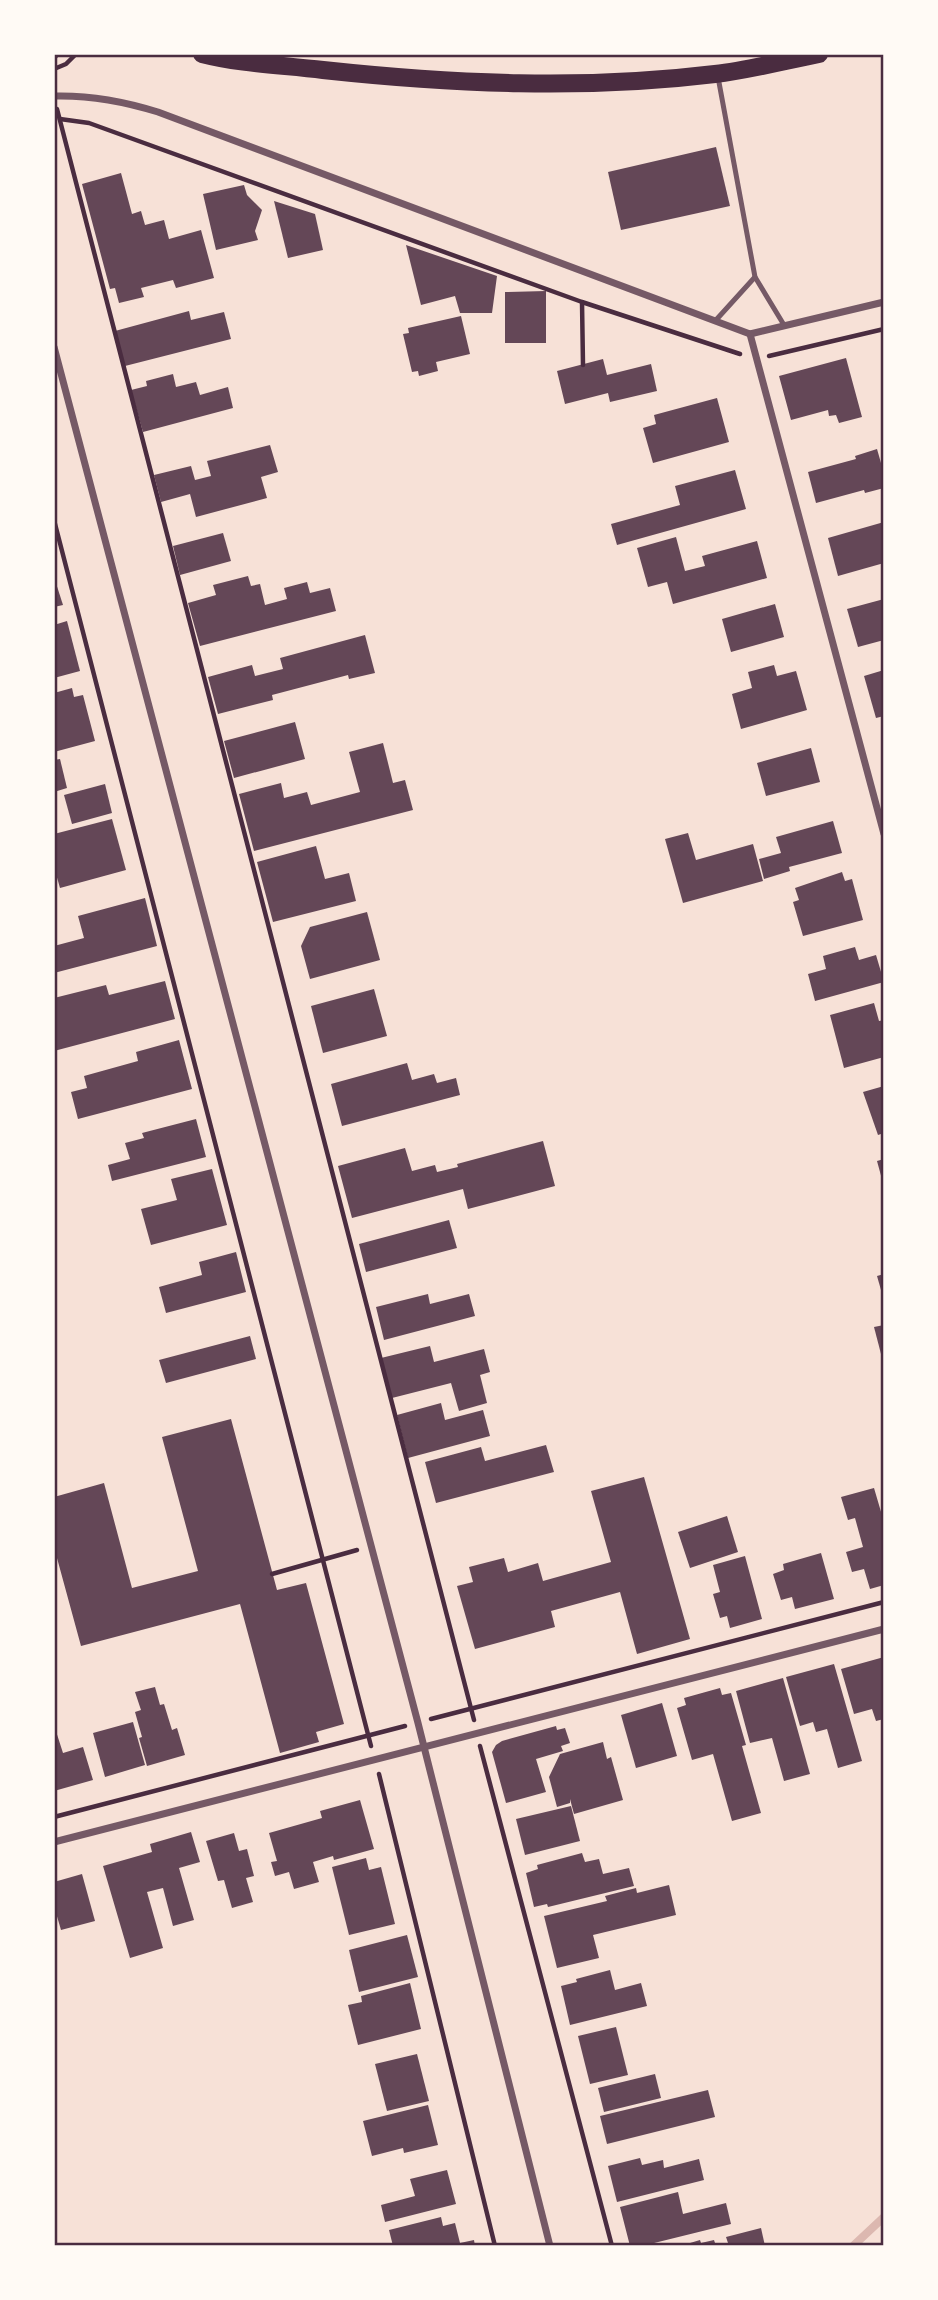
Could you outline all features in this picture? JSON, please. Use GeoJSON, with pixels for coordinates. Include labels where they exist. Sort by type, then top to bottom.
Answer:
{"type":"FeatureCollection","features":[{"type":"Feature","properties":{"kind":"main road"},"geometry":{"type":"LineString","coordinates":[[202,54],[386,77],[467,82],[607,82],[717,74],[819,54]]}},
{"type":"Feature","properties":{"kind":"street"},"geometry":{"type":"LineString","coordinates":[[54,98],[83,95],[102,97],[158,112],[750,334],[884,302]]}},
{"type":"Feature","properties":{"kind":"street"},"geometry":{"type":"LineString","coordinates":[[750,334],[884,834]]}},
{"type":"Feature","properties":{"kind":"street"},"geometry":{"type":"LineString","coordinates":[[54,347],[372,1546],[550,2246]]}},
{"type":"Feature","properties":{"kind":"street"},"geometry":{"type":"LineString","coordinates":[[54,1842],[884,1629]]}},
{"type":"Feature","properties":{"kind":"lane"},"geometry":{"type":"LineString","coordinates":[[717,74],[755,277],[784,325]]}},
{"type":"Feature","properties":{"kind":"lane"},"geometry":{"type":"LineString","coordinates":[[716,320],[755,277]]}},
{"type":"Feature","properties":{"kind":"path"},"geometry":{"type":"LineString","coordinates":[[54,59],[57,54]]}},
{"type":"Feature","properties":{"kind":"path"},"geometry":{"type":"LineString","coordinates":[[54,69],[66,64],[76,54]]}},
{"type":"Feature","properties":{"kind":"path"},"geometry":{"type":"LineString","coordinates":[[54,98],[612,2246]]}},
{"type":"Feature","properties":{"kind":"path"},"geometry":{"type":"LineString","coordinates":[[60,119],[89,123],[582,302],[757,359],[884,329]]}},
{"type":"Feature","properties":{"kind":"path"},"geometry":{"type":"LineString","coordinates":[[582,302],[583,365]]}},
{"type":"Feature","properties":{"kind":"path"},"geometry":{"type":"LineString","coordinates":[[54,520],[375,1759],[495,2246]]}},
{"type":"Feature","properties":{"kind":"path"},"geometry":{"type":"LineString","coordinates":[[272,1574],[372,1546]]}},
{"type":"Feature","properties":{"kind":"path"},"geometry":{"type":"LineString","coordinates":[[54,1817],[884,1602]]}},
{"type":"Feature","properties":{"kind":"building"},"geometry":{"type":"Polygon","coordinates":[[[716,147],[730,206],[621,230],[608,172],[716,147]]]}},
{"type":"Feature","properties":{"kind":"building"},"geometry":{"type":"Polygon","coordinates":[[[121,173],[132,214],[141,211],[145,225],[164,220],[169,239],[201,230],[214,278],[176,288],[173,280],[141,288],[144,297],[119,303],[115,288],[110,289],[82,184],[121,173]]]}},
{"type":"Feature","properties":{"kind":"building"},"geometry":{"type":"Polygon","coordinates":[[[244,185],[247,195],[262,210],[255,231],[258,240],[216,250],[203,194],[244,185]]]}},
{"type":"Feature","properties":{"kind":"building"},"geometry":{"type":"Polygon","coordinates":[[[274,201],[315,214],[323,250],[288,258],[274,201]]]}},
{"type":"Feature","properties":{"kind":"building"},"geometry":{"type":"Polygon","coordinates":[[[406,245],[497,276],[492,313],[460,313],[455,296],[421,305],[406,245]]]}},
{"type":"Feature","properties":{"kind":"building"},"geometry":{"type":"Polygon","coordinates":[[[546,291],[546,343],[505,343],[505,292],[546,291]]]}},
{"type":"Feature","properties":{"kind":"building"},"geometry":{"type":"Polygon","coordinates":[[[189,311],[191,320],[224,312],[231,339],[125,366],[115,331],[189,311]]]}},
{"type":"Feature","properties":{"kind":"building"},"geometry":{"type":"Polygon","coordinates":[[[461,316],[470,354],[436,362],[438,371],[419,376],[418,371],[412,372],[403,334],[409,333],[408,328],[461,316]]]}},
{"type":"Feature","properties":{"kind":"building"},"geometry":{"type":"Polygon","coordinates":[[[846,358],[862,417],[839,423],[836,415],[829,416],[828,410],[791,420],[779,376],[846,358]]]}},
{"type":"Feature","properties":{"kind":"building"},"geometry":{"type":"Polygon","coordinates":[[[603,359],[607,375],[651,364],[657,391],[610,402],[608,393],[565,404],[557,371],[603,359]]]}},
{"type":"Feature","properties":{"kind":"building"},"geometry":{"type":"Polygon","coordinates":[[[173,374],[176,387],[196,382],[200,395],[228,387],[233,408],[143,432],[131,390],[147,386],[146,381],[173,374]]]}},
{"type":"Feature","properties":{"kind":"building"},"geometry":{"type":"Polygon","coordinates":[[[717,398],[729,442],[653,463],[643,428],[656,424],[654,415],[717,398]]]}},
{"type":"Feature","properties":{"kind":"building"},"geometry":{"type":"Polygon","coordinates":[[[270,445],[278,472],[261,477],[267,498],[196,517],[190,494],[161,502],[154,475],[191,466],[195,480],[211,476],[207,461],[270,445]]]}},
{"type":"Feature","properties":{"kind":"building"},"geometry":{"type":"Polygon","coordinates":[[[877,449],[881,463],[884,462],[884,488],[865,493],[864,490],[816,503],[808,472],[856,459],[855,456],[877,449]]]}},
{"type":"Feature","properties":{"kind":"building"},"geometry":{"type":"Polygon","coordinates":[[[735,470],[746,509],[617,545],[611,524],[680,505],[675,486],[735,470]]]}},
{"type":"Feature","properties":{"kind":"building"},"geometry":{"type":"Polygon","coordinates":[[[884,522],[884,563],[838,576],[828,538],[884,522]]]}},
{"type":"Feature","properties":{"kind":"building"},"geometry":{"type":"Polygon","coordinates":[[[223,533],[231,561],[180,575],[173,546],[223,533]]]}},
{"type":"Feature","properties":{"kind":"building"},"geometry":{"type":"Polygon","coordinates":[[[676,537],[685,571],[705,566],[702,556],[757,541],[767,578],[673,604],[667,582],[648,587],[637,548],[676,537]]]}},
{"type":"Feature","properties":{"kind":"building"},"geometry":{"type":"Polygon","coordinates":[[[248,576],[251,586],[260,584],[265,605],[287,599],[284,588],[307,582],[310,593],[330,588],[336,611],[200,646],[188,603],[216,595],[213,585],[248,576]]]}},
{"type":"Feature","properties":{"kind":"building"},"geometry":{"type":"Polygon","coordinates":[[[54,577],[63,605],[54,607],[54,577]]]}},
{"type":"Feature","properties":{"kind":"building"},"geometry":{"type":"Polygon","coordinates":[[[884,599],[884,640],[858,647],[847,609],[884,599]]]}},
{"type":"Feature","properties":{"kind":"building"},"geometry":{"type":"Polygon","coordinates":[[[775,604],[784,637],[731,652],[722,619],[775,604]]]}},
{"type":"Feature","properties":{"kind":"building"},"geometry":{"type":"Polygon","coordinates":[[[67,621],[80,671],[54,678],[54,625],[67,621]]]}},
{"type":"Feature","properties":{"kind":"building"},"geometry":{"type":"Polygon","coordinates":[[[365,635],[375,673],[349,679],[348,675],[272,695],[273,700],[218,714],[208,677],[252,665],[255,676],[283,669],[280,658],[365,635]]]}},
{"type":"Feature","properties":{"kind":"building"},"geometry":{"type":"Polygon","coordinates":[[[774,665],[777,676],[796,671],[807,710],[741,729],[732,694],[752,688],[748,672],[774,665]]]}},
{"type":"Feature","properties":{"kind":"building"},"geometry":{"type":"Polygon","coordinates":[[[884,670],[884,716],[876,718],[864,676],[884,670]]]}},
{"type":"Feature","properties":{"kind":"building"},"geometry":{"type":"Polygon","coordinates":[[[72,688],[74,697],[83,695],[95,741],[54,752],[54,693],[72,688]]]}},
{"type":"Feature","properties":{"kind":"building"},"geometry":{"type":"Polygon","coordinates":[[[295,722],[305,759],[234,778],[224,741],[295,722]]]}},
{"type":"Feature","properties":{"kind":"building"},"geometry":{"type":"Polygon","coordinates":[[[383,743],[393,783],[405,780],[413,810],[254,851],[239,794],[281,783],[284,798],[307,792],[311,805],[360,792],[349,752],[383,743]]]}},
{"type":"Feature","properties":{"kind":"building"},"geometry":{"type":"Polygon","coordinates":[[[811,748],[820,782],[766,796],[757,763],[811,748]]]}},
{"type":"Feature","properties":{"kind":"building"},"geometry":{"type":"Polygon","coordinates":[[[60,759],[67,788],[54,792],[54,760],[60,759]]]}},
{"type":"Feature","properties":{"kind":"building"},"geometry":{"type":"Polygon","coordinates":[[[105,784],[112,813],[72,824],[64,795],[105,784]]]}},
{"type":"Feature","properties":{"kind":"building"},"geometry":{"type":"Polygon","coordinates":[[[112,819],[126,870],[60,888],[54,867],[54,834],[112,819]]]}},
{"type":"Feature","properties":{"kind":"building"},"geometry":{"type":"Polygon","coordinates":[[[833,821],[842,853],[789,867],[790,871],[764,879],[759,859],[781,853],[776,837],[833,821]]]}},
{"type":"Feature","properties":{"kind":"building"},"geometry":{"type":"Polygon","coordinates":[[[688,833],[696,860],[753,844],[763,881],[683,903],[665,839],[688,833]]]}},
{"type":"Feature","properties":{"kind":"building"},"geometry":{"type":"Polygon","coordinates":[[[316,846],[325,879],[349,873],[356,901],[273,922],[257,862],[316,846]]]}},
{"type":"Feature","properties":{"kind":"building"},"geometry":{"type":"Polygon","coordinates":[[[842,872],[845,881],[852,879],[863,920],[803,936],[793,902],[799,900],[795,888],[842,872]]]}},
{"type":"Feature","properties":{"kind":"building"},"geometry":{"type":"Polygon","coordinates":[[[145,898],[157,946],[54,973],[54,946],[84,938],[78,916],[145,898]]]}},
{"type":"Feature","properties":{"kind":"building"},"geometry":{"type":"Polygon","coordinates":[[[367,912],[380,960],[310,979],[301,946],[310,927],[367,912]]]}},
{"type":"Feature","properties":{"kind":"building"},"geometry":{"type":"Polygon","coordinates":[[[855,947],[859,960],[876,955],[884,982],[815,1001],[808,974],[826,969],[823,956],[855,947]]]}},
{"type":"Feature","properties":{"kind":"building"},"geometry":{"type":"Polygon","coordinates":[[[165,981],[175,1019],[54,1051],[54,998],[106,985],[109,995],[165,981]]]}},
{"type":"Feature","properties":{"kind":"building"},"geometry":{"type":"Polygon","coordinates":[[[374,989],[387,1036],[323,1053],[311,1006],[374,989]]]}},
{"type":"Feature","properties":{"kind":"building"},"geometry":{"type":"Polygon","coordinates":[[[874,1003],[879,1021],[884,1020],[884,1057],[844,1068],[830,1015],[874,1003]]]}},
{"type":"Feature","properties":{"kind":"building"},"geometry":{"type":"Polygon","coordinates":[[[179,1040],[192,1089],[78,1119],[71,1092],[87,1088],[84,1076],[138,1061],[136,1052],[179,1040]]]}},
{"type":"Feature","properties":{"kind":"building"},"geometry":{"type":"Polygon","coordinates":[[[407,1063],[412,1080],[434,1074],[437,1083],[456,1078],[460,1095],[342,1126],[331,1084],[407,1063]]]}},
{"type":"Feature","properties":{"kind":"building"},"geometry":{"type":"Polygon","coordinates":[[[884,1086],[884,1133],[878,1135],[863,1092],[884,1086]]]}},
{"type":"Feature","properties":{"kind":"building"},"geometry":{"type":"Polygon","coordinates":[[[196,1119],[206,1157],[112,1181],[108,1165],[130,1159],[125,1143],[144,1138],[142,1133],[196,1119]]]}},
{"type":"Feature","properties":{"kind":"building"},"geometry":{"type":"Polygon","coordinates":[[[543,1141],[555,1186],[468,1209],[463,1189],[352,1218],[338,1166],[405,1148],[412,1171],[435,1165],[437,1172],[543,1141]]]}},
{"type":"Feature","properties":{"kind":"building"},"geometry":{"type":"Polygon","coordinates":[[[884,1159],[884,1183],[883,1183],[877,1161],[884,1159]]]}},
{"type":"Feature","properties":{"kind":"building"},"geometry":{"type":"Polygon","coordinates":[[[212,1169],[227,1225],[151,1245],[141,1209],[177,1200],[171,1179],[212,1169]]]}},
{"type":"Feature","properties":{"kind":"building"},"geometry":{"type":"Polygon","coordinates":[[[449,1220],[457,1248],[366,1272],[359,1244],[449,1220]]]}},
{"type":"Feature","properties":{"kind":"building"},"geometry":{"type":"Polygon","coordinates":[[[236,1252],[246,1292],[166,1313],[159,1287],[202,1275],[199,1262],[236,1252]]]}},
{"type":"Feature","properties":{"kind":"building"},"geometry":{"type":"Polygon","coordinates":[[[884,1274],[884,1297],[883,1297],[877,1276],[884,1274]]]}},
{"type":"Feature","properties":{"kind":"building"},"geometry":{"type":"Polygon","coordinates":[[[428,1294],[430,1304],[469,1294],[475,1316],[384,1340],[376,1307],[428,1294]]]}},
{"type":"Feature","properties":{"kind":"building"},"geometry":{"type":"Polygon","coordinates":[[[884,1325],[884,1353],[881,1354],[874,1327],[884,1325]]]}},
{"type":"Feature","properties":{"kind":"building"},"geometry":{"type":"Polygon","coordinates":[[[250,1336],[256,1359],[166,1383],[159,1360],[250,1336]]]}},
{"type":"Feature","properties":{"kind":"building"},"geometry":{"type":"Polygon","coordinates":[[[430,1346],[434,1362],[484,1349],[490,1372],[480,1375],[487,1403],[459,1411],[451,1383],[392,1398],[381,1358],[430,1346]]]}},
{"type":"Feature","properties":{"kind":"building"},"geometry":{"type":"Polygon","coordinates":[[[441,1403],[445,1420],[483,1410],[490,1436],[408,1458],[397,1415],[441,1403]]]}},
{"type":"Feature","properties":{"kind":"building"},"geometry":{"type":"Polygon","coordinates":[[[231,1419],[277,1590],[306,1583],[344,1724],[316,1732],[319,1742],[280,1753],[240,1604],[81,1646],[54,1547],[54,1497],[104,1483],[132,1588],[198,1571],[162,1437],[231,1419]]]}},
{"type":"Feature","properties":{"kind":"building"},"geometry":{"type":"Polygon","coordinates":[[[546,1445],[554,1472],[436,1503],[425,1462],[481,1447],[485,1461],[546,1445]]]}},
{"type":"Feature","properties":{"kind":"building"},"geometry":{"type":"Polygon","coordinates":[[[644,1477],[690,1639],[637,1654],[620,1592],[551,1611],[555,1627],[475,1649],[457,1586],[473,1582],[469,1567],[504,1558],[508,1572],[538,1563],[543,1581],[611,1562],[591,1491],[644,1477]]]}},
{"type":"Feature","properties":{"kind":"building"},"geometry":{"type":"Polygon","coordinates":[[[874,1488],[884,1522],[884,1585],[870,1589],[864,1569],[852,1572],[846,1552],[863,1547],[855,1518],[848,1520],[841,1497],[874,1488]]]}},
{"type":"Feature","properties":{"kind":"building"},"geometry":{"type":"Polygon","coordinates":[[[727,1516],[738,1552],[690,1568],[678,1532],[727,1516]]]}},
{"type":"Feature","properties":{"kind":"building"},"geometry":{"type":"Polygon","coordinates":[[[821,1553],[834,1599],[795,1609],[792,1597],[781,1600],[773,1574],[784,1570],[783,1564],[821,1553]]]}},
{"type":"Feature","properties":{"kind":"building"},"geometry":{"type":"Polygon","coordinates":[[[745,1556],[762,1619],[730,1628],[727,1616],[720,1618],[713,1594],[720,1592],[713,1565],[745,1556]]]}},
{"type":"Feature","properties":{"kind":"building"},"geometry":{"type":"Polygon","coordinates":[[[884,1657],[884,1719],[876,1721],[872,1709],[854,1714],[841,1669],[884,1657]]]}},
{"type":"Feature","properties":{"kind":"building"},"geometry":{"type":"Polygon","coordinates":[[[834,1664],[862,1761],[838,1768],[827,1729],[816,1732],[813,1722],[800,1726],[786,1677],[834,1664]]]}},
{"type":"Feature","properties":{"kind":"building"},"geometry":{"type":"Polygon","coordinates":[[[783,1678],[810,1774],[784,1781],[772,1738],[750,1743],[736,1691],[783,1678]]]}},
{"type":"Feature","properties":{"kind":"building"},"geometry":{"type":"Polygon","coordinates":[[[155,1687],[160,1705],[164,1704],[172,1730],[177,1728],[185,1755],[147,1766],[139,1738],[142,1737],[135,1712],[141,1710],[135,1692],[155,1687]]]}},
{"type":"Feature","properties":{"kind":"building"},"geometry":{"type":"Polygon","coordinates":[[[720,1688],[722,1695],[731,1693],[746,1745],[742,1746],[761,1813],[732,1821],[713,1754],[692,1760],[677,1708],[686,1705],[684,1698],[720,1688]]]}},
{"type":"Feature","properties":{"kind":"building"},"geometry":{"type":"Polygon","coordinates":[[[662,1703],[677,1756],[636,1768],[621,1715],[662,1703]]]}},
{"type":"Feature","properties":{"kind":"building"},"geometry":{"type":"Polygon","coordinates":[[[133,1722],[145,1765],[105,1777],[93,1733],[133,1722]]]}},
{"type":"Feature","properties":{"kind":"building"},"geometry":{"type":"Polygon","coordinates":[[[54,1725],[63,1753],[83,1747],[93,1780],[54,1791],[54,1725]]]}},
{"type":"Feature","properties":{"kind":"building"},"geometry":{"type":"Polygon","coordinates":[[[556,1726],[557,1730],[565,1728],[570,1743],[561,1746],[563,1751],[536,1759],[546,1792],[506,1803],[492,1752],[496,1745],[556,1726]]]}},
{"type":"Feature","properties":{"kind":"building"},"geometry":{"type":"Polygon","coordinates":[[[603,1742],[607,1759],[611,1757],[623,1800],[574,1814],[570,1799],[570,1803],[557,1807],[549,1777],[560,1754],[603,1742]]]}},
{"type":"Feature","properties":{"kind":"building"},"geometry":{"type":"Polygon","coordinates":[[[360,1800],[374,1849],[334,1860],[333,1856],[313,1862],[319,1882],[294,1889],[289,1872],[275,1876],[271,1862],[277,1861],[269,1833],[322,1818],[320,1811],[360,1800]]]}},
{"type":"Feature","properties":{"kind":"building"},"geometry":{"type":"Polygon","coordinates":[[[571,1806],[580,1841],[525,1855],[516,1819],[571,1806]]]}},
{"type":"Feature","properties":{"kind":"building"},"geometry":{"type":"Polygon","coordinates":[[[191,1832],[200,1862],[179,1868],[194,1920],[173,1926],[163,1888],[147,1892],[163,1948],[130,1958],[103,1866],[152,1852],[150,1844],[191,1832]]]}},
{"type":"Feature","properties":{"kind":"building"},"geometry":{"type":"Polygon","coordinates":[[[234,1833],[239,1851],[247,1849],[254,1876],[246,1878],[253,1902],[232,1908],[224,1880],[218,1881],[206,1841],[234,1833]]]}},
{"type":"Feature","properties":{"kind":"building"},"geometry":{"type":"Polygon","coordinates":[[[582,1853],[585,1862],[599,1859],[603,1874],[629,1868],[634,1886],[548,1907],[547,1904],[534,1907],[526,1873],[538,1869],[537,1865],[582,1853]]]}},
{"type":"Feature","properties":{"kind":"building"},"geometry":{"type":"Polygon","coordinates":[[[366,1858],[369,1870],[381,1867],[395,1924],[349,1935],[332,1867],[366,1858]]]}},
{"type":"Feature","properties":{"kind":"building"},"geometry":{"type":"Polygon","coordinates":[[[82,1874],[95,1921],[61,1930],[54,1906],[54,1882],[82,1874]]]}},
{"type":"Feature","properties":{"kind":"building"},"geometry":{"type":"Polygon","coordinates":[[[669,1885],[676,1915],[593,1935],[599,1958],[557,1968],[544,1916],[607,1901],[605,1896],[636,1888],[637,1893],[669,1885]]]}},
{"type":"Feature","properties":{"kind":"building"},"geometry":{"type":"Polygon","coordinates":[[[407,1935],[418,1977],[359,1992],[349,1950],[407,1935]]]}},
{"type":"Feature","properties":{"kind":"building"},"geometry":{"type":"Polygon","coordinates":[[[610,1970],[615,1990],[641,1983],[647,2006],[570,2025],[561,1986],[610,1970]]]}},
{"type":"Feature","properties":{"kind":"building"},"geometry":{"type":"Polygon","coordinates":[[[410,1983],[421,2029],[358,2045],[348,2005],[362,2002],[361,1996],[410,1983]]]}},
{"type":"Feature","properties":{"kind":"building"},"geometry":{"type":"Polygon","coordinates":[[[616,2027],[628,2075],[590,2084],[578,2036],[616,2027]]]}},
{"type":"Feature","properties":{"kind":"building"},"geometry":{"type":"Polygon","coordinates":[[[417,2054],[429,2101],[387,2111],[375,2064],[417,2054]]]}},
{"type":"Feature","properties":{"kind":"building"},"geometry":{"type":"Polygon","coordinates":[[[655,2074],[661,2098],[604,2112],[598,2088],[655,2074]]]}},
{"type":"Feature","properties":{"kind":"building"},"geometry":{"type":"Polygon","coordinates":[[[708,2090],[715,2117],[607,2144],[600,2116],[708,2090]]]}},
{"type":"Feature","properties":{"kind":"building"},"geometry":{"type":"Polygon","coordinates":[[[428,2105],[438,2145],[404,2153],[403,2148],[372,2156],[363,2121],[428,2105]]]}},
{"type":"Feature","properties":{"kind":"building"},"geometry":{"type":"Polygon","coordinates":[[[640,2158],[642,2165],[663,2160],[664,2168],[699,2159],[704,2180],[617,2202],[608,2166],[640,2158]]]}},
{"type":"Feature","properties":{"kind":"building"},"geometry":{"type":"Polygon","coordinates":[[[447,2170],[456,2204],[385,2222],[381,2205],[415,2196],[410,2179],[447,2170]]]}},
{"type":"Feature","properties":{"kind":"building"},"geometry":{"type":"Polygon","coordinates":[[[678,2192],[683,2214],[726,2203],[731,2224],[642,2246],[630,2246],[620,2207],[678,2192]]]}},
{"type":"Feature","properties":{"kind":"building"},"geometry":{"type":"Polygon","coordinates":[[[441,2217],[443,2226],[455,2223],[460,2243],[474,2240],[475,2246],[393,2246],[389,2230],[441,2217]]]}},
{"type":"Feature","properties":{"kind":"building"},"geometry":{"type":"Polygon","coordinates":[[[761,2228],[765,2246],[729,2246],[726,2237],[761,2228]]]}},
{"type":"Feature","properties":{"kind":"building"},"geometry":{"type":"Polygon","coordinates":[[[700,2240],[701,2243],[714,2240],[716,2246],[680,2246],[700,2240]]]}},
{"type":"Feature","properties":{"kind":"waterway"},"geometry":{"type":"LineString","coordinates":[[853,2246],[884,2217]]}}]}
